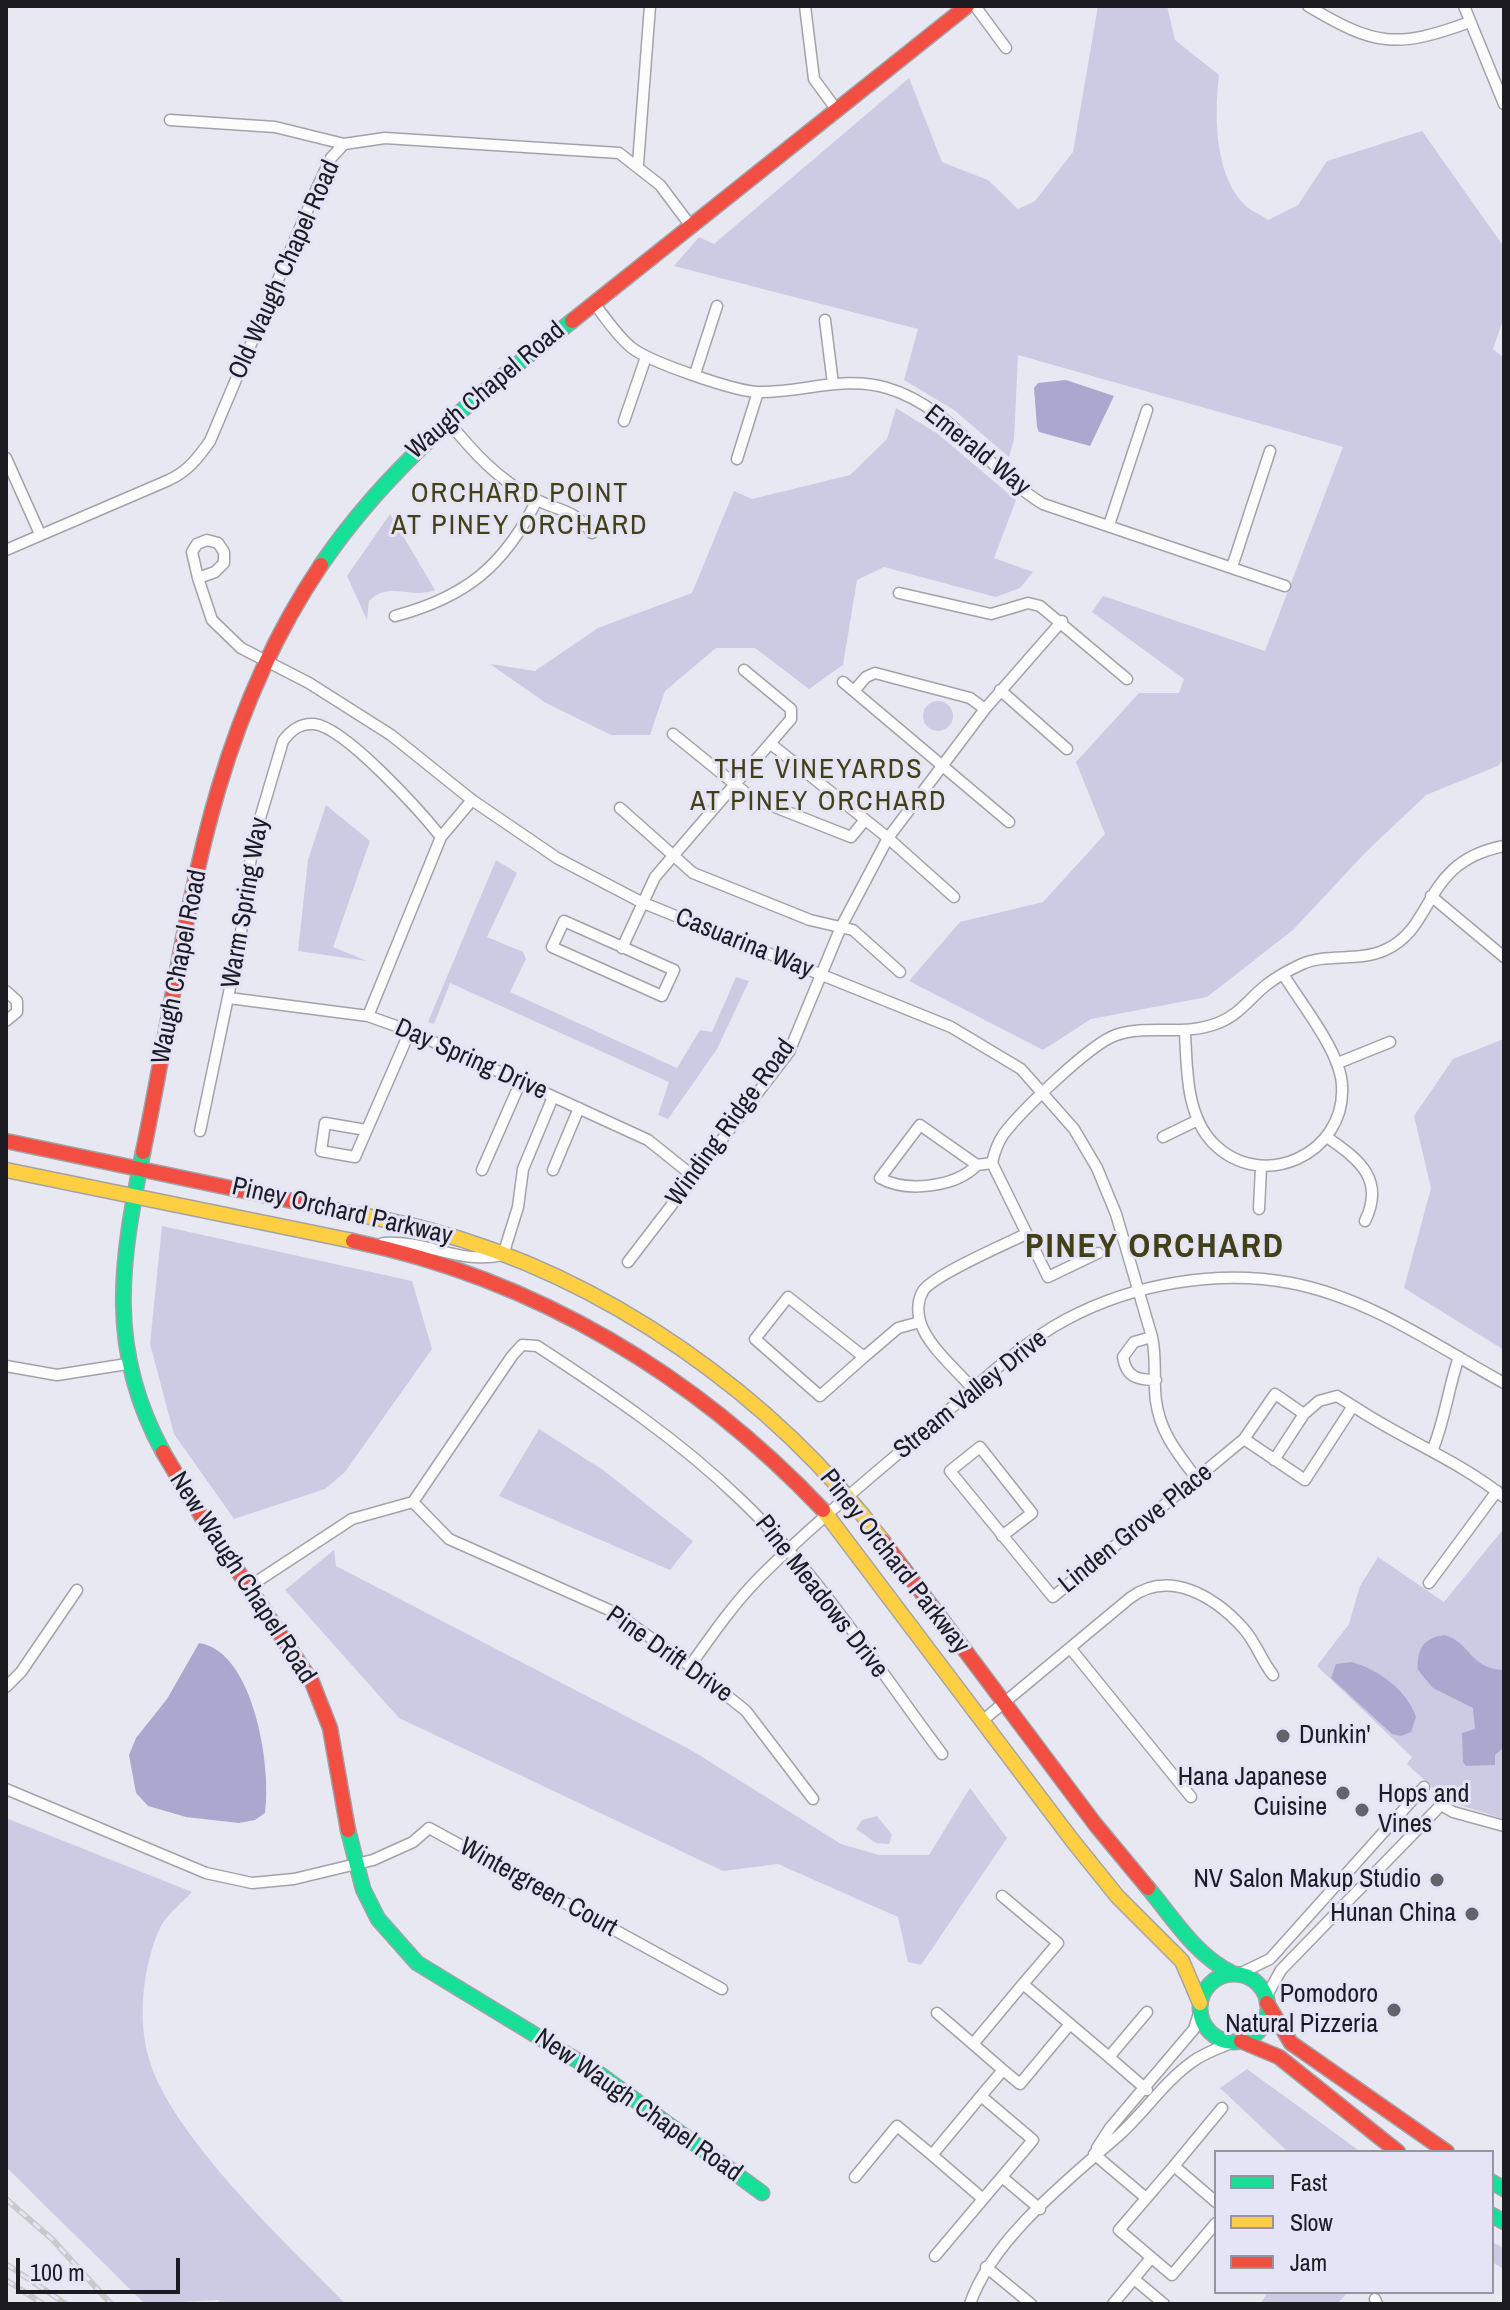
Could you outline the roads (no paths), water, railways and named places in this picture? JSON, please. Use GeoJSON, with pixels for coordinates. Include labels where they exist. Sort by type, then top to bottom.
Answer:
{"type":"FeatureCollection","features":[{"type":"Feature","properties":{"kind":"street"},"geometry":{"type":"LineString","coordinates":[[638,164],[650,6]]}},
{"type":"Feature","properties":{"kind":"street"},"geometry":{"type":"LineString","coordinates":[[805,6],[814,79],[836,109]]}},
{"type":"Feature","properties":{"kind":"street","name":"Waugh Chapel Road"},"geometry":{"type":"LineString","coordinates":[[135,1196],[212,803],[236,724],[263,660],[309,578],[359,510],[447,420],[967,6]]}},
{"type":"Feature","properties":{"kind":"street"},"geometry":{"type":"LineString","coordinates":[[975,6],[1006,48]]}},
{"type":"Feature","properties":{"kind":"street"},"geometry":{"type":"LineString","coordinates":[[1308,6],[1348,30],[1391,41],[1430,36],[1470,22]]}},
{"type":"Feature","properties":{"kind":"street"},"geometry":{"type":"LineString","coordinates":[[1464,6],[1503,98]]}},
{"type":"Feature","properties":{"kind":"street"},"geometry":{"type":"LineString","coordinates":[[170,120],[275,127],[344,144]]}},
{"type":"Feature","properties":{"kind":"street","name":"Old Waugh Chapel Road"},"geometry":{"type":"LineString","coordinates":[[6,550],[182,474],[200,455],[210,441],[316,190],[331,158],[344,144],[385,138],[619,153],[638,164],[660,185],[690,225]]}},
{"type":"Feature","properties":{"kind":"street","name":"Emerald Way"},"geometry":{"type":"LineString","coordinates":[[593,302],[622,340],[646,357],[695,374],[758,392],[859,383],[888,388],[937,415],[1026,493],[1043,504],[1285,586]]}},
{"type":"Feature","properties":{"kind":"street"},"geometry":{"type":"LineString","coordinates":[[695,374],[717,306]]}},
{"type":"Feature","properties":{"kind":"street"},"geometry":{"type":"LineString","coordinates":[[825,320],[833,384]]}},
{"type":"Feature","properties":{"kind":"street"},"geometry":{"type":"LineString","coordinates":[[624,421],[646,357]]}},
{"type":"Feature","properties":{"kind":"street"},"geometry":{"type":"LineString","coordinates":[[737,459],[758,392]]}},
{"type":"Feature","properties":{"kind":"street"},"geometry":{"type":"LineString","coordinates":[[1109,525],[1147,410]]}},
{"type":"Feature","properties":{"kind":"street"},"geometry":{"type":"LineString","coordinates":[[447,420],[490,468],[537,500],[568,510],[592,533]]}},
{"type":"Feature","properties":{"kind":"street"},"geometry":{"type":"LineString","coordinates":[[1232,567],[1270,451]]}},
{"type":"Feature","properties":{"kind":"street"},"geometry":{"type":"LineString","coordinates":[[6,458],[40,534]]}},
{"type":"Feature","properties":{"kind":"street"},"geometry":{"type":"LineString","coordinates":[[395,616],[456,594],[482,576],[522,530],[537,500]]}},
{"type":"Feature","properties":{"kind":"street","name":"Casuarina Way"},"geometry":{"type":"LineString","coordinates":[[198,578],[212,620],[241,648],[309,683],[391,735],[472,800],[557,858],[641,902],[951,1027],[987,1045],[1021,1069],[1074,1129],[1097,1168],[1140,1291],[1152,1337],[1161,1424],[1169,1443],[1197,1479]]}},
{"type":"Feature","properties":{"kind":"street"},"geometry":{"type":"LineString","coordinates":[[899,593],[991,614],[1028,603],[1047,609],[1127,679]]}},
{"type":"Feature","properties":{"kind":"street","name":"Winding Ridge Road"},"geometry":{"type":"LineString","coordinates":[[628,1262],[789,1052],[841,927],[888,838],[1000,690],[1062,621]]}},
{"type":"Feature","properties":{"kind":"street"},"geometry":{"type":"LineString","coordinates":[[622,948],[655,877],[791,719],[791,709],[744,670]]}},
{"type":"Feature","properties":{"kind":"street"},"geometry":{"type":"LineString","coordinates":[[854,691],[866,677],[875,673],[970,698],[985,709]]}},
{"type":"Feature","properties":{"kind":"street"},"geometry":{"type":"LineString","coordinates":[[843,682],[1009,822]]}},
{"type":"Feature","properties":{"kind":"street"},"geometry":{"type":"LineString","coordinates":[[1000,690],[1067,749]]}},
{"type":"Feature","properties":{"kind":"street","name":"Warm Spring Way"},"geometry":{"type":"LineString","coordinates":[[200,1131],[229,998],[253,842],[283,741],[290,731],[301,725],[325,727],[407,794],[441,837]]}},
{"type":"Feature","properties":{"kind":"street"},"geometry":{"type":"LineString","coordinates":[[673,734],[752,798],[851,837],[865,820]]}},
{"type":"Feature","properties":{"kind":"street"},"geometry":{"type":"LineString","coordinates":[[771,744],[888,838],[954,897]]}},
{"type":"Feature","properties":{"kind":"street"},"geometry":{"type":"LineString","coordinates":[[368,1016],[441,837],[472,800]]}},
{"type":"Feature","properties":{"kind":"street"},"geometry":{"type":"LineString","coordinates":[[620,808],[693,873],[810,920],[853,930],[900,972]]}},
{"type":"Feature","properties":{"kind":"street"},"geometry":{"type":"LineString","coordinates":[[1098,1253],[1048,1277],[992,1163],[1002,1136],[1044,1092],[1115,1035],[1140,1031],[1185,1033],[1219,1023],[1242,1010],[1264,987],[1306,962],[1364,957],[1388,949],[1407,934],[1446,873],[1465,858],[1504,846]]}},
{"type":"Feature","properties":{"kind":"street"},"geometry":{"type":"LineString","coordinates":[[1431,896],[1504,957]]}},
{"type":"Feature","properties":{"kind":"street"},"geometry":{"type":"LineString","coordinates":[[564,921],[622,948],[674,970],[662,996],[552,947],[564,921]]}},
{"type":"Feature","properties":{"kind":"street"},"geometry":{"type":"LineString","coordinates":[[1185,1033],[1187,1080],[1198,1120],[1213,1143],[1235,1158],[1261,1167],[1283,1165],[1309,1154],[1328,1138],[1339,1116],[1342,1087],[1338,1063],[1283,974]]}},
{"type":"Feature","properties":{"kind":"street"},"geometry":{"type":"LineString","coordinates":[[6,991],[17,1001],[17,1012],[6,1021]]}},
{"type":"Feature","properties":{"kind":"street","name":"Day Spring Drive"},"geometry":{"type":"LineString","coordinates":[[229,998],[368,1016],[410,1031],[648,1140],[693,1176]]}},
{"type":"Feature","properties":{"kind":"street"},"geometry":{"type":"LineString","coordinates":[[366,1130],[325,1123],[321,1151],[355,1157],[410,1031]]}},
{"type":"Feature","properties":{"kind":"street"},"geometry":{"type":"LineString","coordinates":[[1338,1063],[1390,1042]]}},
{"type":"Feature","properties":{"kind":"street"},"geometry":{"type":"LineString","coordinates":[[482,1170],[521,1081]]}},
{"type":"Feature","properties":{"kind":"street"},"geometry":{"type":"LineString","coordinates":[[372,1244],[421,1245],[472,1260],[503,1255],[518,1207],[523,1169],[553,1097]]}},
{"type":"Feature","properties":{"kind":"street"},"geometry":{"type":"LineString","coordinates":[[553,1170],[579,1108]]}},
{"type":"Feature","properties":{"kind":"street"},"geometry":{"type":"LineString","coordinates":[[1163,1137],[1198,1120]]}},
{"type":"Feature","properties":{"kind":"street"},"geometry":{"type":"LineString","coordinates":[[977,1165],[920,1125],[880,1178],[891,1184],[949,1183],[966,1176],[977,1165],[992,1163]]}},
{"type":"Feature","properties":{"kind":"street"},"geometry":{"type":"LineString","coordinates":[[1328,1138],[1356,1157],[1370,1178],[1373,1205],[1365,1221]]}},
{"type":"Feature","properties":{"kind":"street","name":"Piney Orchard Parkway"},"geometry":{"type":"LineString","coordinates":[[6,1141],[356,1212],[430,1230],[503,1255],[577,1288],[677,1346],[771,1419],[849,1496],[1095,1824],[1198,1949],[1213,1964],[1256,1982],[1291,2043],[1444,2150]]}},
{"type":"Feature","properties":{"kind":"street"},"geometry":{"type":"LineString","coordinates":[[1259,1209],[1261,1167]]}},
{"type":"Feature","properties":{"kind":"street","name":"Piney Orchard Parkway"},"geometry":{"type":"LineString","coordinates":[[6,1170],[372,1244],[463,1270],[516,1291],[613,1339],[717,1410],[792,1478],[828,1516],[1117,1896],[1182,1961],[1208,2030],[1226,2041],[1239,2041],[1279,2057],[1395,2150]]}},
{"type":"Feature","properties":{"kind":"street","name":"New Waugh Chapel Road"},"geometry":{"type":"LineString","coordinates":[[135,1196],[121,1283],[121,1324],[127,1364],[142,1413],[166,1464],[302,1663],[320,1699],[338,1762],[353,1865],[360,1886],[381,1923],[421,1965],[616,2084],[762,2193]]}},
{"type":"Feature","properties":{"kind":"street"},"geometry":{"type":"LineString","coordinates":[[973,1389],[929,1338],[920,1322],[918,1302],[924,1288],[1026,1234]]}},
{"type":"Feature","properties":{"kind":"street","name":"Stream Valley Drive"},"geometry":{"type":"LineString","coordinates":[[690,1666],[730,1610],[790,1551],[973,1389],[1019,1351],[1066,1320],[1140,1291],[1197,1280],[1239,1278],[1291,1283],[1353,1301],[1504,1383]]}},
{"type":"Feature","properties":{"kind":"street"},"geometry":{"type":"LineString","coordinates":[[864,1357],[788,1297],[755,1339],[820,1396],[898,1328],[920,1322]]}},
{"type":"Feature","properties":{"kind":"street"},"geometry":{"type":"LineString","coordinates":[[1152,1337],[1134,1342],[1123,1357],[1125,1368],[1131,1376],[1140,1380],[1156,1380]]}},
{"type":"Feature","properties":{"kind":"street","name":"Pine Meadows Drive"},"geometry":{"type":"LineString","coordinates":[[413,1502],[512,1356],[522,1345],[537,1346],[678,1442],[743,1501],[790,1551],[942,1754]]}},
{"type":"Feature","properties":{"kind":"street"},"geometry":{"type":"LineString","coordinates":[[1432,1451],[1442,1427],[1445,1395],[1459,1357]]}},
{"type":"Feature","properties":{"kind":"street"},"geometry":{"type":"LineString","coordinates":[[6,1366],[57,1375],[127,1364]]}},
{"type":"Feature","properties":{"kind":"street","name":"Linden Grove Place"},"geometry":{"type":"LineString","coordinates":[[1002,1536],[1032,1513],[980,1447],[950,1471],[1002,1536],[1053,1597],[1244,1439],[1275,1394],[1304,1414]]}},
{"type":"Feature","properties":{"kind":"street"},"geometry":{"type":"LineString","coordinates":[[1274,1460],[1304,1414],[1319,1401],[1337,1396],[1396,1435],[1432,1451],[1500,1494],[1429,1583]]}},
{"type":"Feature","properties":{"kind":"street"},"geometry":{"type":"LineString","coordinates":[[1244,1439],[1305,1480],[1353,1406]]}},
{"type":"Feature","properties":{"kind":"street"},"geometry":{"type":"LineString","coordinates":[[250,1586],[352,1519],[413,1502]]}},
{"type":"Feature","properties":{"kind":"street","name":"Pine Drift Drive"},"geometry":{"type":"LineString","coordinates":[[413,1502],[449,1539],[616,1613],[690,1666],[746,1711],[813,1799]]}},
{"type":"Feature","properties":{"kind":"street"},"geometry":{"type":"LineString","coordinates":[[982,1721],[1141,1590],[1174,1583],[1191,1588],[1243,1628],[1273,1675]]}},
{"type":"Feature","properties":{"kind":"street"},"geometry":{"type":"LineString","coordinates":[[6,1687],[21,1672],[77,1590]]}},
{"type":"Feature","properties":{"kind":"street"},"geometry":{"type":"LineString","coordinates":[[1071,1649],[1191,1797]]}},
{"type":"Feature","properties":{"kind":"street"},"geometry":{"type":"LineString","coordinates":[[970,2304],[986,2267],[1094,2154],[1194,2029],[1211,1983],[1270,1959],[1424,1787]]}},
{"type":"Feature","properties":{"kind":"street"},"geometry":{"type":"LineString","coordinates":[[6,1789],[229,1880],[274,1883],[353,1865]]}},
{"type":"Feature","properties":{"kind":"street"},"geometry":{"type":"LineString","coordinates":[[1094,2154],[1118,2136],[1193,2061],[1258,2032],[1264,2023],[1267,2000],[1281,1970],[1441,1805],[1453,1812],[1504,1826]]}},
{"type":"Feature","properties":{"kind":"street","name":"Wintergreen Court"},"geometry":{"type":"LineString","coordinates":[[353,1865],[395,1851],[429,1828],[722,1989]]}},
{"type":"Feature","properties":{"kind":"street"},"geometry":{"type":"LineString","coordinates":[[973,2044],[1058,1943],[1002,1896]]}},
{"type":"Feature","properties":{"kind":"street"},"geometry":{"type":"LineString","coordinates":[[1023,1984],[1156,2097]]}},
{"type":"Feature","properties":{"kind":"street"},"geometry":{"type":"LineString","coordinates":[[1109,2057],[1147,2012]]}},
{"type":"Feature","properties":{"kind":"street"},"geometry":{"type":"LineString","coordinates":[[937,2013],[1020,2084],[1070,2024]]}},
{"type":"Feature","properties":{"kind":"street"},"geometry":{"type":"LineString","coordinates":[[932,2155],[1003,2070]]}},
{"type":"Feature","properties":{"kind":"street"},"geometry":{"type":"LineString","coordinates":[[935,2256],[1033,2140],[981,2096]]}},
{"type":"Feature","properties":{"kind":"street"},"geometry":{"type":"LineString","coordinates":[[1214,2225],[1172,2275],[1119,2230],[1222,2108]]}},
{"type":"Feature","properties":{"kind":"street"},"geometry":{"type":"LineString","coordinates":[[855,2177],[897,2126],[983,2199]]}},
{"type":"Feature","properties":{"kind":"street"},"geometry":{"type":"LineString","coordinates":[[1094,2154],[1146,2198]]}},
{"type":"Feature","properties":{"kind":"street"},"geometry":{"type":"LineString","coordinates":[[1174,2166],[1214,2200]]}},
{"type":"Feature","properties":{"kind":"street"},"geometry":{"type":"LineString","coordinates":[[1002,2177],[1040,2209]]}},
{"type":"Feature","properties":{"kind":"street"},"geometry":{"type":"LineString","coordinates":[[1119,2302],[1151,2258]]}},
{"type":"Feature","properties":{"kind":"street"},"geometry":{"type":"LineString","coordinates":[[986,2267],[1031,2304]]}},
{"type":"Feature","properties":{"kind":"street"},"geometry":{"type":"LineString","coordinates":[[1134,2279],[1164,2304]]}},
{"type":"Feature","properties":{"kind":"railway"},"geometry":{"type":"LineString","coordinates":[[6,2199],[52,2239],[111,2304]]}},
{"type":"Feature","properties":{"kind":"railway"},"geometry":{"type":"LineString","coordinates":[[6,2264],[66,2304]]}},
{"type":"Feature","properties":{"kind":"railway"},"geometry":{"type":"LineString","coordinates":[[6,2280],[43,2304]]}},
{"type":"Feature","properties":{"kind":"place","name":"Dunkin'"},"geometry":{"type":"Point","coordinates":[1283,1736]}},
{"type":"Feature","properties":{"kind":"place","name":"Hana Japanese Cuisine"},"geometry":{"type":"Point","coordinates":[1343,1793]}},
{"type":"Feature","properties":{"kind":"place","name":"Hops and Vines"},"geometry":{"type":"Point","coordinates":[1362,1810]}},
{"type":"Feature","properties":{"kind":"place","name":"NV Salon Makup Studio"},"geometry":{"type":"Point","coordinates":[1437,1880]}},
{"type":"Feature","properties":{"kind":"place","name":"Hunan China"},"geometry":{"type":"Point","coordinates":[1472,1914]}},
{"type":"Feature","properties":{"kind":"place","name":"Pomodoro Natural Pizzeria"},"geometry":{"type":"Point","coordinates":[1394,2010]}},
{"type":"Feature","properties":{"kind":"district","name":"ORCHARD POINT AT PINEY ORCHARD"},"geometry":{"type":"Point","coordinates":[520,510]}},
{"type":"Feature","properties":{"kind":"district","name":"THE VINEYARDS AT PINEY ORCHARD"},"geometry":{"type":"Point","coordinates":[819,786]}},
{"type":"Feature","properties":{"kind":"district","name":"PINEY ORCHARD"},"geometry":{"type":"Point","coordinates":[1155,1248]}}]}
